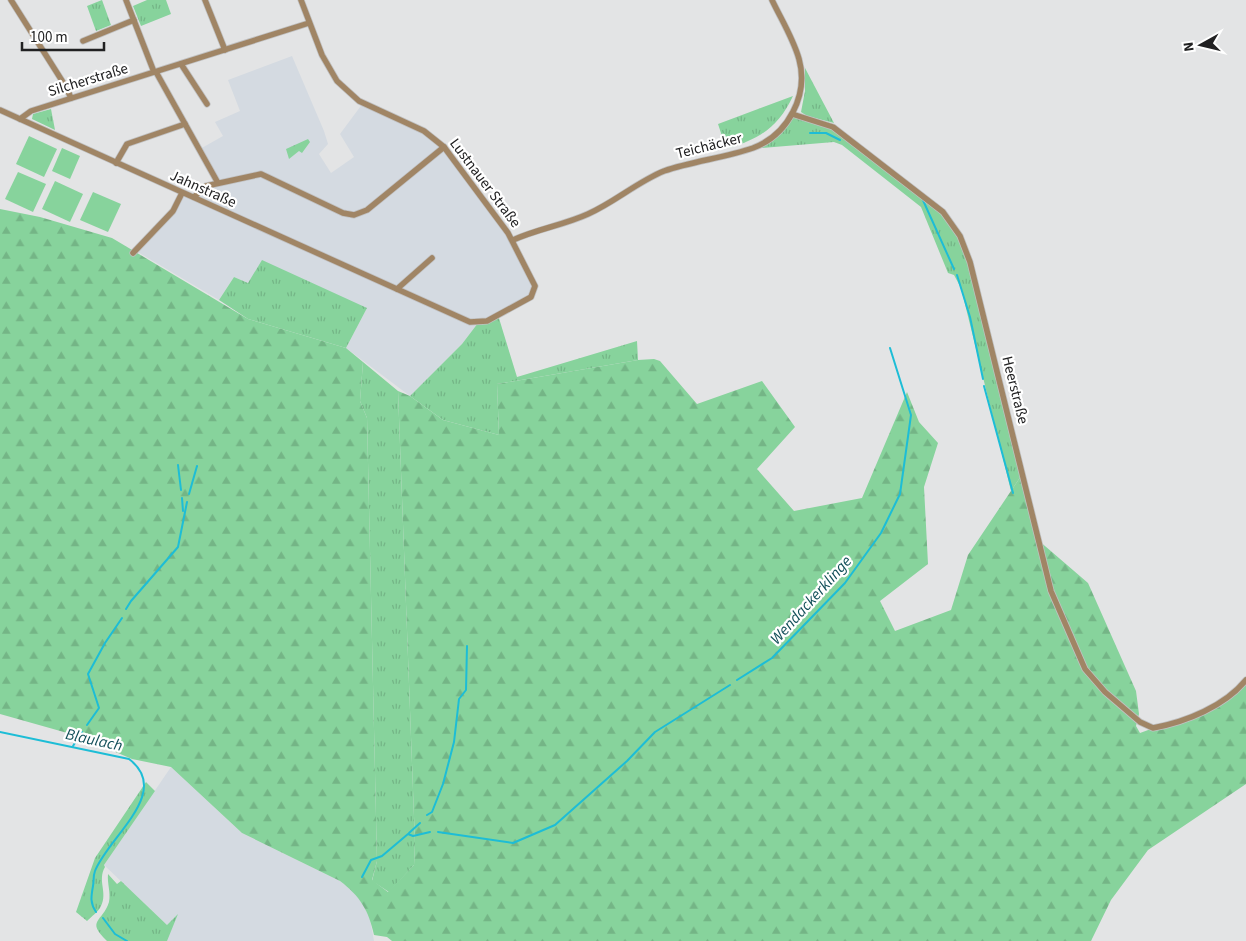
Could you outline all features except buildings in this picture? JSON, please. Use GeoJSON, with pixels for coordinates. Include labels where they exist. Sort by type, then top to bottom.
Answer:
{"type":"FeatureCollection","features":[{"type":"Feature","properties":{"kind":"street"},"geometry":{"type":"LineString","coordinates":[[11,0],[71,98]]}},
{"type":"Feature","properties":{"kind":"street"},"geometry":{"type":"LineString","coordinates":[[126,0],[155,72],[218,183]]}},
{"type":"Feature","properties":{"kind":"street"},"geometry":{"type":"LineString","coordinates":[[205,0],[225,50]]}},
{"type":"Feature","properties":{"kind":"street","name":"Lustnauer Straße"},"geometry":{"type":"LineString","coordinates":[[301,0],[330,71],[350,94],[369,106],[424,131],[444,146],[513,240],[533,279],[534,292]]}},
{"type":"Feature","properties":{"kind":"street","name":"Teichäcker"},"geometry":{"type":"LineString","coordinates":[[513,240],[587,215],[637,184],[664,172],[755,147],[778,132],[792,114],[801,89],[801,69],[796,51],[772,0]]}},
{"type":"Feature","properties":{"kind":"street"},"geometry":{"type":"LineString","coordinates":[[83,41],[134,20]]}},
{"type":"Feature","properties":{"kind":"street","name":"Silcherstraße"},"geometry":{"type":"LineString","coordinates":[[20,119],[28,112],[309,23]]}},
{"type":"Feature","properties":{"kind":"street"},"geometry":{"type":"LineString","coordinates":[[181,64],[207,104]]}},
{"type":"Feature","properties":{"kind":"street","name":"Jahnstraße"},"geometry":{"type":"LineString","coordinates":[[0,110],[182,194],[470,322],[478,323],[510,309],[531,297],[534,292]]}},
{"type":"Feature","properties":{"kind":"street","name":"Heerstraße"},"geometry":{"type":"LineString","coordinates":[[792,114],[837,130],[943,212],[960,236],[968,253],[1051,591],[1086,669],[1105,692],[1148,728],[1163,727],[1211,708],[1236,692],[1246,680]]}},
{"type":"Feature","properties":{"kind":"street"},"geometry":{"type":"LineString","coordinates":[[116,163],[126,145],[185,124]]}},
{"type":"Feature","properties":{"kind":"street"},"geometry":{"type":"LineString","coordinates":[[194,198],[202,188],[252,174],[266,175],[343,213],[354,215],[367,210],[444,146]]}},
{"type":"Feature","properties":{"kind":"street"},"geometry":{"type":"LineString","coordinates":[[133,253],[173,211],[182,194]]}},
{"type":"Feature","properties":{"kind":"street"},"geometry":{"type":"LineString","coordinates":[[397,289],[432,258]]}},
{"type":"Feature","properties":{"kind":"shaded area"},"geometry":{"type":"Polygon","coordinates":[[[292,56],[324,131],[328,144],[319,154],[331,173],[354,157],[340,134],[363,103],[437,140],[491,208],[533,279],[534,292],[478,323],[462,344],[410,396],[346,348],[367,308],[248,283],[234,277],[219,300],[136,251],[159,226],[182,193],[194,197],[218,182],[200,149],[223,136],[215,122],[240,111],[228,80],[292,56]]]}},
{"type":"Feature","properties":{"kind":"shaded area"},"geometry":{"type":"Polygon","coordinates":[[[171,767],[242,833],[340,881],[353,891],[363,904],[370,919],[374,941],[154,941],[167,925],[104,865],[171,767]]]}},
{"type":"Feature","properties":{"kind":"green space"},"geometry":{"type":"Polygon","coordinates":[[[102,0],[111,25],[96,31],[87,6],[102,0]]]}},
{"type":"Feature","properties":{"kind":"green space"},"geometry":{"type":"Polygon","coordinates":[[[147,0],[166,0],[171,14],[141,26],[133,6],[147,0]]]}},
{"type":"Feature","properties":{"kind":"green space"},"geometry":{"type":"Polygon","coordinates":[[[805,68],[834,123],[807,116],[801,112],[805,91],[805,68]]]}},
{"type":"Feature","properties":{"kind":"green space"},"geometry":{"type":"Polygon","coordinates":[[[793,96],[781,116],[767,130],[759,136],[729,148],[727,139],[722,136],[718,124],[793,96]]]}},
{"type":"Feature","properties":{"kind":"green space"},"geometry":{"type":"Polygon","coordinates":[[[51,109],[55,130],[32,119],[33,114],[51,109]]]}},
{"type":"Feature","properties":{"kind":"green space"},"geometry":{"type":"Polygon","coordinates":[[[792,114],[829,125],[943,212],[963,242],[1021,476],[1011,491],[961,288],[954,275],[948,273],[921,207],[842,145],[834,142],[762,148],[760,145],[767,141],[792,114]]]}},
{"type":"Feature","properties":{"kind":"green space"},"geometry":{"type":"Polygon","coordinates":[[[29,136],[57,149],[44,177],[16,164],[29,136]]]}},
{"type":"Feature","properties":{"kind":"green space"},"geometry":{"type":"Polygon","coordinates":[[[308,139],[310,142],[302,153],[299,151],[289,159],[286,149],[308,139]]]}},
{"type":"Feature","properties":{"kind":"green space"},"geometry":{"type":"Polygon","coordinates":[[[62,148],[80,156],[70,179],[52,171],[62,148]]]}},
{"type":"Feature","properties":{"kind":"green space"},"geometry":{"type":"Polygon","coordinates":[[[18,172],[46,184],[33,212],[5,199],[18,172]]]}},
{"type":"Feature","properties":{"kind":"green space"},"geometry":{"type":"Polygon","coordinates":[[[55,181],[83,194],[70,222],[42,209],[55,181]]]}},
{"type":"Feature","properties":{"kind":"green space"},"geometry":{"type":"Polygon","coordinates":[[[93,192],[121,204],[108,232],[80,220],[93,192]]]}},
{"type":"Feature","properties":{"kind":"green space"},"geometry":{"type":"Polygon","coordinates":[[[0,209],[40,217],[112,238],[248,319],[346,348],[363,362],[360,401],[367,418],[377,861],[372,880],[388,892],[414,865],[415,843],[398,391],[410,396],[443,420],[499,435],[497,384],[638,360],[654,359],[660,361],[697,404],[762,381],[795,427],[757,469],[794,511],[862,498],[907,392],[919,422],[938,443],[924,487],[928,564],[880,601],[895,631],[951,610],[968,555],[1021,476],[1038,540],[1088,583],[1136,691],[1139,714],[1136,726],[1140,733],[1211,707],[1246,682],[1246,784],[1148,850],[1111,900],[1091,941],[392,941],[387,937],[374,935],[363,905],[353,892],[340,881],[242,833],[171,767],[132,759],[78,736],[0,714],[0,209]]]}},
{"type":"Feature","properties":{"kind":"green space"},"geometry":{"type":"Polygon","coordinates":[[[262,260],[367,308],[346,348],[248,319],[219,300],[234,277],[248,283],[262,260]]]}},
{"type":"Feature","properties":{"kind":"green space"},"geometry":{"type":"Polygon","coordinates":[[[498,315],[517,377],[637,341],[638,360],[497,384],[499,435],[443,420],[410,396],[462,344],[478,323],[498,315]]]}},
{"type":"Feature","properties":{"kind":"green space"},"geometry":{"type":"Polygon","coordinates":[[[363,362],[398,391],[415,843],[414,865],[389,892],[372,881],[377,861],[367,418],[360,401],[363,362]]]}},
{"type":"Feature","properties":{"kind":"green space"},"geometry":{"type":"Polygon","coordinates":[[[146,782],[155,791],[104,865],[102,877],[103,901],[99,910],[87,921],[76,912],[95,858],[146,782]]]}},
{"type":"Feature","properties":{"kind":"green space"},"geometry":{"type":"Polygon","coordinates":[[[108,874],[117,884],[121,881],[167,925],[178,914],[167,941],[107,941],[96,925],[109,902],[108,874]]]}},
{"type":"Feature","properties":{"kind":"waterway"},"geometry":{"type":"LineString","coordinates":[[810,133],[826,133],[840,140]]}},
{"type":"Feature","properties":{"kind":"waterway"},"geometry":{"type":"LineString","coordinates":[[922,198],[954,269]]}},
{"type":"Feature","properties":{"kind":"waterway"},"geometry":{"type":"LineString","coordinates":[[957,275],[970,317],[983,379]]}},
{"type":"Feature","properties":{"kind":"waterway","name":"Wendackerklinge"},"geometry":{"type":"LineString","coordinates":[[737,680],[772,658],[845,583],[881,533],[900,494],[911,415],[890,348]]}},
{"type":"Feature","properties":{"kind":"waterway"},"geometry":{"type":"LineString","coordinates":[[984,386],[1013,493]]}},
{"type":"Feature","properties":{"kind":"waterway"},"geometry":{"type":"LineString","coordinates":[[178,465],[181,490]]}},
{"type":"Feature","properties":{"kind":"waterway"},"geometry":{"type":"LineString","coordinates":[[189,494],[197,466]]}},
{"type":"Feature","properties":{"kind":"waterway"},"geometry":{"type":"LineString","coordinates":[[182,498],[183,511]]}},
{"type":"Feature","properties":{"kind":"waterway"},"geometry":{"type":"LineString","coordinates":[[126,609],[178,547],[187,502]]}},
{"type":"Feature","properties":{"kind":"waterway"},"geometry":{"type":"LineString","coordinates":[[87,725],[99,708],[88,674],[105,643],[122,618]]}},
{"type":"Feature","properties":{"kind":"waterway"},"geometry":{"type":"LineString","coordinates":[[427,815],[432,812],[443,784],[454,742],[459,699],[466,690],[467,646]]}},
{"type":"Feature","properties":{"kind":"waterway","name":"Wendackerklinge"},"geometry":{"type":"LineString","coordinates":[[438,832],[513,843],[555,825],[627,761],[655,732],[730,685]]}},
{"type":"Feature","properties":{"kind":"waterway","name":"Blaulach"},"geometry":{"type":"LineString","coordinates":[[0,732],[129,759],[141,772],[144,786],[141,800],[94,873],[91,900],[96,912]]}},
{"type":"Feature","properties":{"kind":"waterway"},"geometry":{"type":"LineString","coordinates":[[73,746],[82,732]]}},
{"type":"Feature","properties":{"kind":"waterway"},"geometry":{"type":"LineString","coordinates":[[409,833],[420,823]]}},
{"type":"Feature","properties":{"kind":"waterway","name":"Wendackerklinge"},"geometry":{"type":"LineString","coordinates":[[362,877],[371,860],[382,856],[408,834],[413,836],[430,832]]}},
{"type":"Feature","properties":{"kind":"waterway","name":"Blaulach"},"geometry":{"type":"LineString","coordinates":[[103,918],[115,934],[127,941]]}}]}
